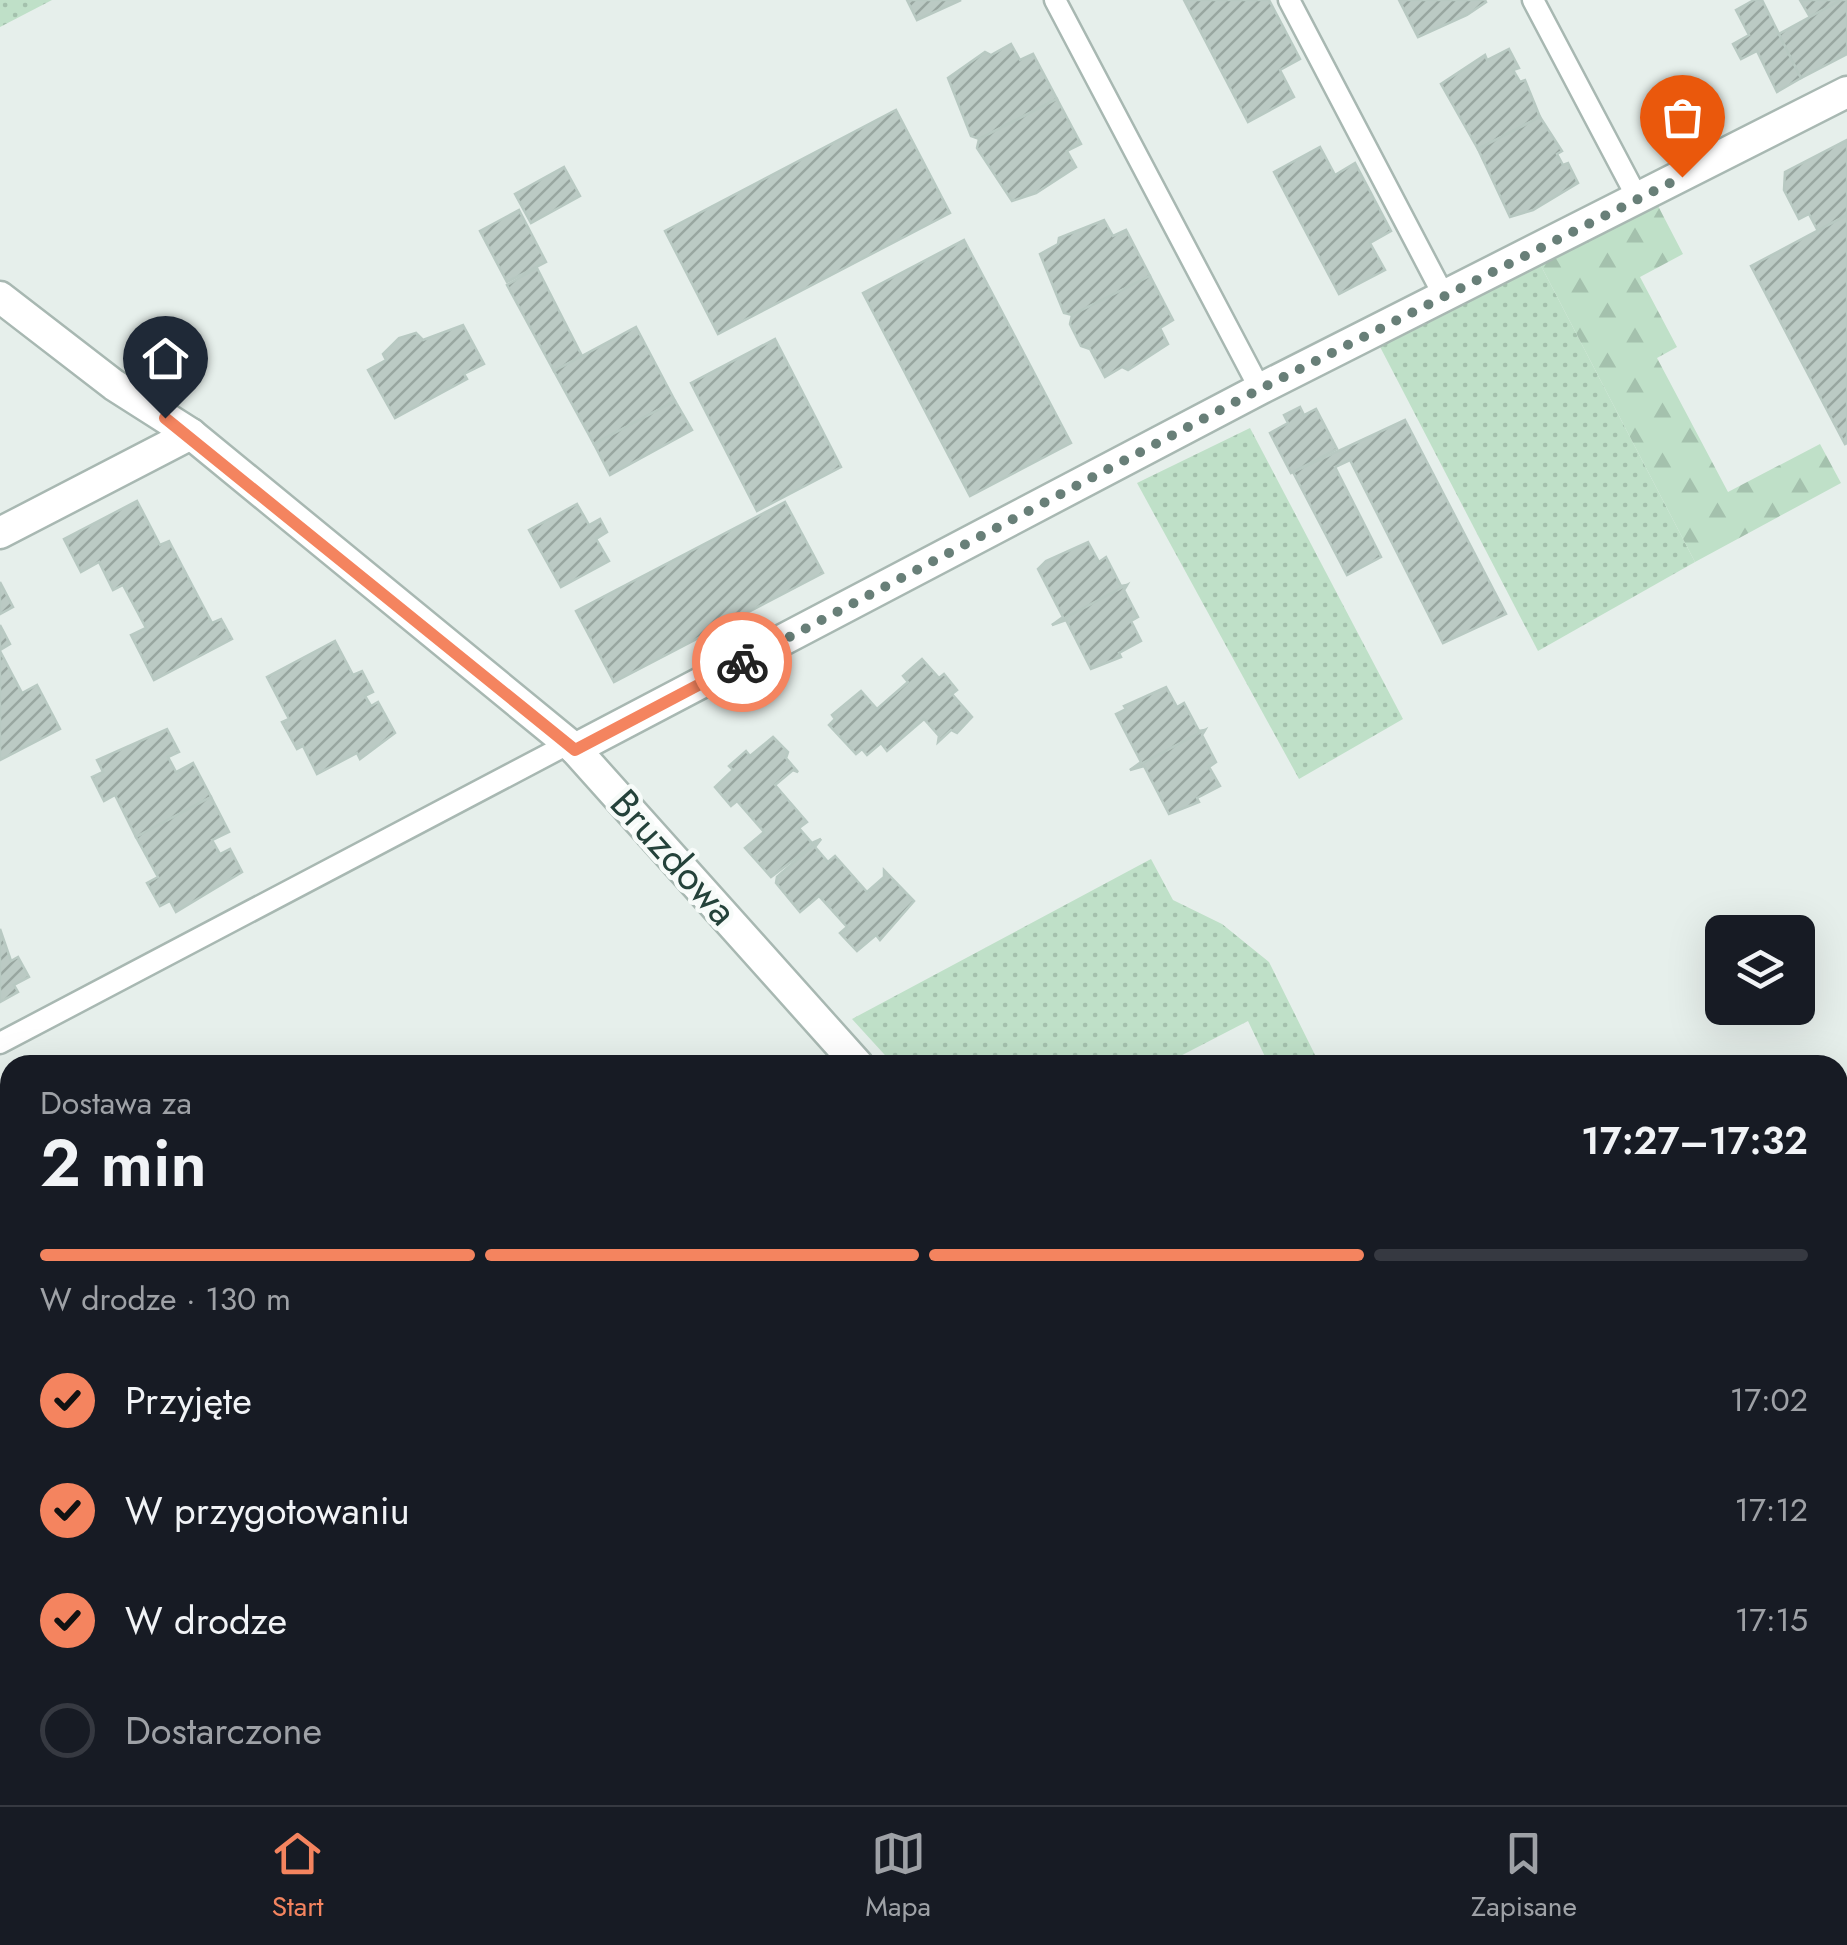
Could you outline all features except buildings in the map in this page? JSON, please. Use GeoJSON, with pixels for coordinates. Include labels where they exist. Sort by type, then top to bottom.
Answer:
{"type":"FeatureCollection","features":[{"type":"Feature","properties":{"kind":"street"},"geometry":{"type":"LineString","coordinates":[[572,747],[1260,389],[1847,92]]}},
{"type":"Feature","properties":{"kind":"street","name":"Bruzdowa"},"geometry":{"type":"LineString","coordinates":[[0,296],[114,384],[191,434],[572,747],[849,1055]]}},
{"type":"Feature","properties":{"kind":"street"},"geometry":{"type":"LineString","coordinates":[[0,533],[191,434]]}},
{"type":"Feature","properties":{"kind":"lane"},"geometry":{"type":"LineString","coordinates":[[1055,0],[1260,389]]}},
{"type":"Feature","properties":{"kind":"lane"},"geometry":{"type":"LineString","coordinates":[[1290,0],[1444,296]]}},
{"type":"Feature","properties":{"kind":"lane"},"geometry":{"type":"LineString","coordinates":[[1533,0],[1638,199]]}},
{"type":"Feature","properties":{"kind":"lane"},"geometry":{"type":"LineString","coordinates":[[0,1042],[572,747]]}},
{"type":"Feature","properties":{"kind":"green space"},"geometry":{"type":"Polygon","coordinates":[[[0,0],[52,0],[0,27],[0,0]]]}},
{"type":"Feature","properties":{"kind":"green space"},"geometry":{"type":"Polygon","coordinates":[[[1656,202],[1683,254],[1640,277],[1677,347],[1657,358],[1728,492],[1820,444],[1841,483],[1695,562],[1538,260],[1656,202]]]}},
{"type":"Feature","properties":{"kind":"green space"},"geometry":{"type":"Polygon","coordinates":[[[1538,260],[1695,562],[1538,651],[1377,341],[1538,260]]]}},
{"type":"Feature","properties":{"kind":"green space"},"geometry":{"type":"Polygon","coordinates":[[[1250,428],[1403,719],[1299,779],[1137,483],[1250,428]]]}},
{"type":"Feature","properties":{"kind":"green space"},"geometry":{"type":"Polygon","coordinates":[[[1151,859],[1173,900],[1222,924],[1269,962],[1315,1055],[1264,1055],[1248,1021],[1182,1055],[885,1055],[852,1019],[1151,859]]]}},
{"type":"Feature","properties":{"kind":"way so far"},"geometry":{"type":"LineString","coordinates":[[742,662],[1260,389],[1682,177]]}},
{"type":"Feature","properties":{"kind":"route"},"geometry":{"type":"LineString","coordinates":[[165,418],[191,434],[575,750],[742,662]]}}]}
